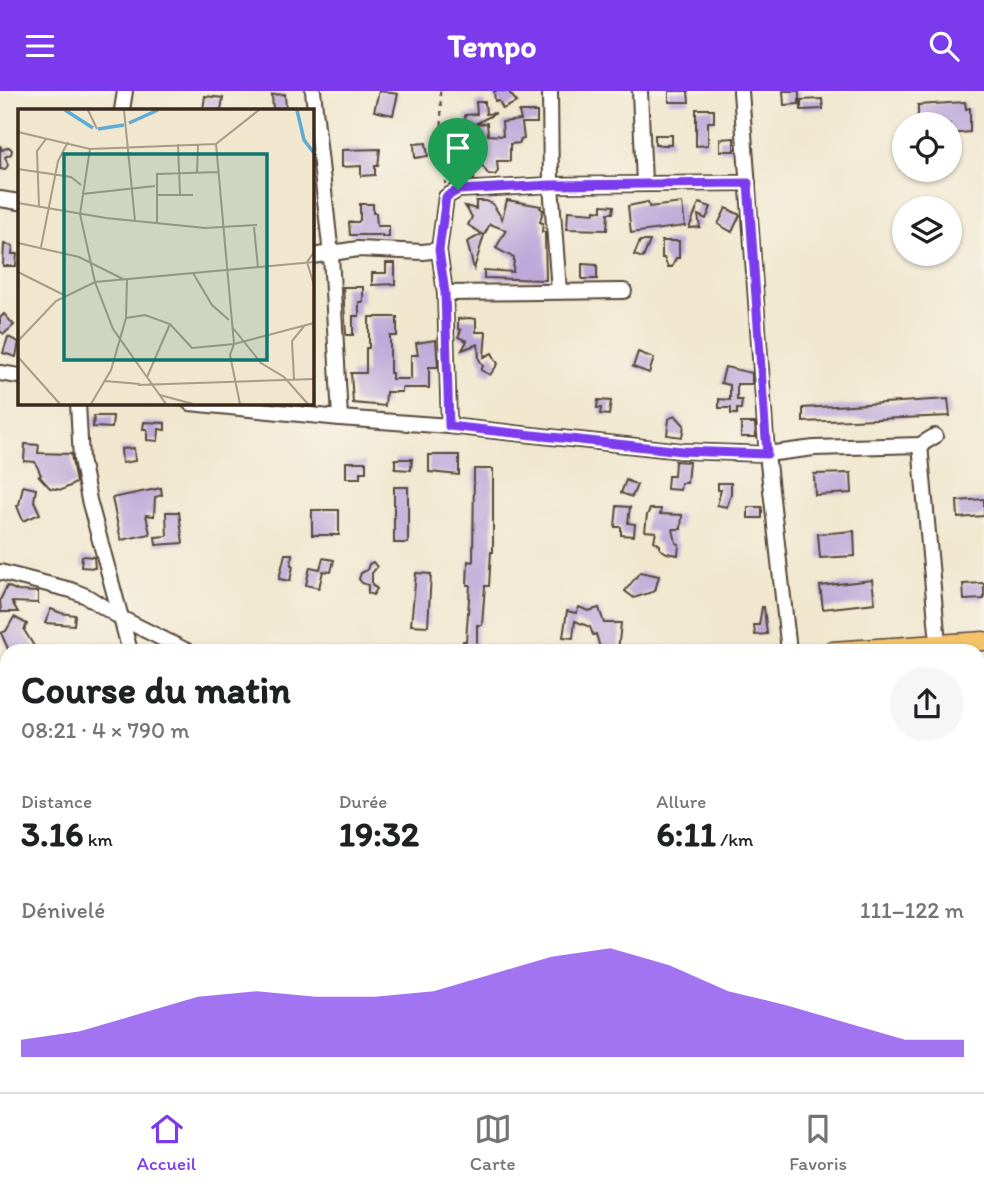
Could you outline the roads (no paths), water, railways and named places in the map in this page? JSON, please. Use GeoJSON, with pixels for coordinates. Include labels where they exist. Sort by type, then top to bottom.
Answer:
{"type":"FeatureCollection","features":[{"type":"Feature","properties":{"kind":"main road"},"geometry":{"type":"LineString","coordinates":[[924,644],[984,641]]}},
{"type":"Feature","properties":{"kind":"street"},"geometry":{"type":"LineString","coordinates":[[122,109],[125,91]]}},
{"type":"Feature","properties":{"kind":"street"},"geometry":{"type":"LineString","coordinates":[[313,91],[331,254],[340,418]]}},
{"type":"Feature","properties":{"kind":"street"},"geometry":{"type":"LineString","coordinates":[[550,91],[551,185],[559,291]]}},
{"type":"Feature","properties":{"kind":"street"},"geometry":{"type":"LineString","coordinates":[[640,91],[644,183]]}},
{"type":"Feature","properties":{"kind":"street"},"geometry":{"type":"LineString","coordinates":[[741,91],[767,454],[788,644]]}},
{"type":"Feature","properties":{"kind":"street"},"geometry":{"type":"LineString","coordinates":[[449,426],[445,293],[439,250],[446,197],[458,190],[551,185],[748,183]]}},
{"type":"Feature","properties":{"kind":"street"},"geometry":{"type":"LineString","coordinates":[[0,199],[18,202]]}},
{"type":"Feature","properties":{"kind":"street"},"geometry":{"type":"LineString","coordinates":[[313,256],[358,249],[439,250]]}},
{"type":"Feature","properties":{"kind":"street"},"geometry":{"type":"LineString","coordinates":[[445,293],[624,291]]}},
{"type":"Feature","properties":{"kind":"street"},"geometry":{"type":"LineString","coordinates":[[0,373],[18,376]]}},
{"type":"Feature","properties":{"kind":"street"},"geometry":{"type":"LineString","coordinates":[[78,404],[82,459],[89,500],[128,644]]}},
{"type":"Feature","properties":{"kind":"street"},"geometry":{"type":"LineString","coordinates":[[200,404],[449,426],[682,451],[767,454],[814,448],[920,445],[935,436]]}},
{"type":"Feature","properties":{"kind":"street"},"geometry":{"type":"LineString","coordinates":[[920,445],[937,643]]}},
{"type":"Feature","properties":{"kind":"street"},"geometry":{"type":"LineString","coordinates":[[0,572],[86,596],[121,618],[173,644]]}}]}
